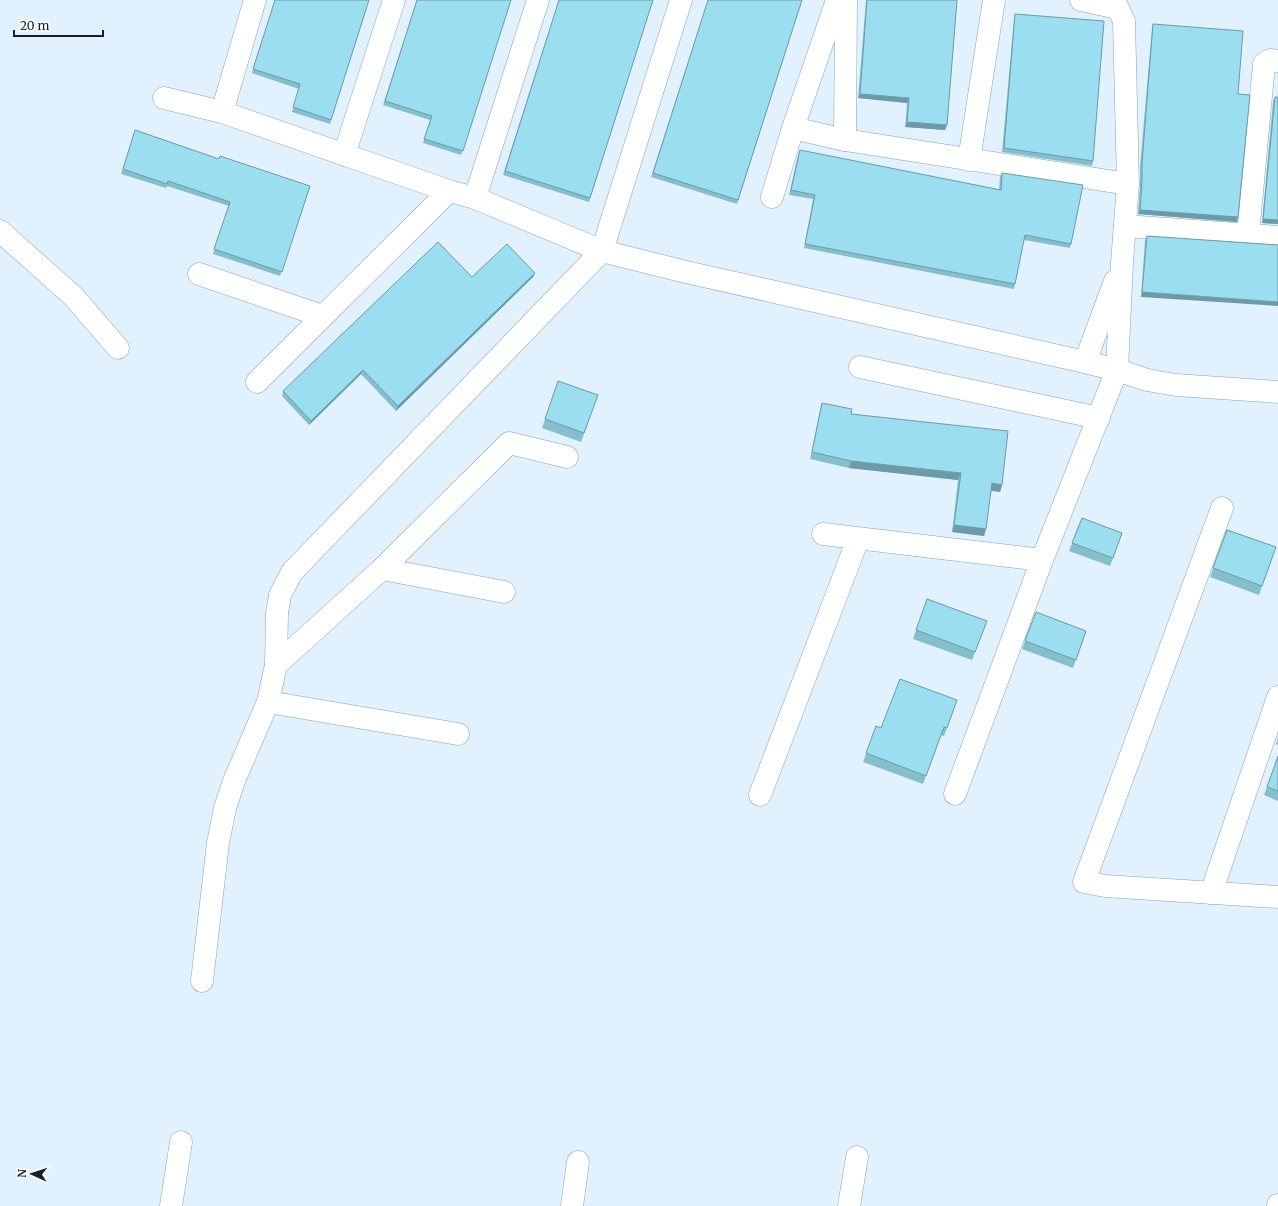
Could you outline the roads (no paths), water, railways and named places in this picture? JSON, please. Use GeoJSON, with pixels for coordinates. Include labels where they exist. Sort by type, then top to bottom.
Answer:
{"type":"FeatureCollection","features":[{"type":"Feature","properties":{"kind":"street"},"geometry":{"type":"LineString","coordinates":[[222,112],[255,0]]}},
{"type":"Feature","properties":{"kind":"street"},"geometry":{"type":"LineString","coordinates":[[344,154],[394,0]]}},
{"type":"Feature","properties":{"kind":"street"},"geometry":{"type":"LineString","coordinates":[[475,198],[538,0]]}},
{"type":"Feature","properties":{"kind":"street"},"geometry":{"type":"LineString","coordinates":[[202,981],[218,843],[234,781],[268,702],[276,666],[277,613],[280,595],[292,572],[602,251],[681,0]]}},
{"type":"Feature","properties":{"kind":"street"},"geometry":{"type":"LineString","coordinates":[[772,197],[793,128],[837,0]]}},
{"type":"Feature","properties":{"kind":"street"},"geometry":{"type":"LineString","coordinates":[[845,140],[846,0]]}},
{"type":"Feature","properties":{"kind":"street"},"geometry":{"type":"LineString","coordinates":[[969,160],[994,0]]}},
{"type":"Feature","properties":{"kind":"street"},"geometry":{"type":"LineString","coordinates":[[955,794],[1042,560],[1117,370],[1122,263],[1128,184],[1124,21],[1118,8],[1082,0]]}},
{"type":"Feature","properties":{"kind":"street"},"geometry":{"type":"LineString","coordinates":[[1248,235],[1264,64],[1270,60],[1278,60]]}},
{"type":"Feature","properties":{"kind":"street"},"geometry":{"type":"LineString","coordinates":[[164,98],[222,112],[449,191],[475,198],[602,251],[686,272],[1085,362],[1117,370],[1147,380],[1176,385],[1278,392]]}},
{"type":"Feature","properties":{"kind":"street"},"geometry":{"type":"LineString","coordinates":[[793,128],[845,140],[1128,184]]}},
{"type":"Feature","properties":{"kind":"street"},"geometry":{"type":"LineString","coordinates":[[257,382],[449,191]]}},
{"type":"Feature","properties":{"kind":"street"},"geometry":{"type":"LineString","coordinates":[[1125,226],[1278,237]]}},
{"type":"Feature","properties":{"kind":"street"},"geometry":{"type":"LineString","coordinates":[[0,231],[74,297],[118,348]]}},
{"type":"Feature","properties":{"kind":"street"},"geometry":{"type":"LineString","coordinates":[[1085,362],[1122,263]]}},
{"type":"Feature","properties":{"kind":"street"},"geometry":{"type":"LineString","coordinates":[[199,274],[322,316]]}},
{"type":"Feature","properties":{"kind":"street"},"geometry":{"type":"LineString","coordinates":[[860,367],[1099,418]]}},
{"type":"Feature","properties":{"kind":"street"},"geometry":{"type":"LineString","coordinates":[[276,666],[382,569],[509,443],[567,457]]}},
{"type":"Feature","properties":{"kind":"street"},"geometry":{"type":"LineString","coordinates":[[1222,508],[1084,882],[1105,886],[1278,897]]}},
{"type":"Feature","properties":{"kind":"street"},"geometry":{"type":"LineString","coordinates":[[823,534],[1042,560]]}},
{"type":"Feature","properties":{"kind":"street"},"geometry":{"type":"LineString","coordinates":[[760,795],[858,539]]}},
{"type":"Feature","properties":{"kind":"street"},"geometry":{"type":"LineString","coordinates":[[382,569],[504,592]]}},
{"type":"Feature","properties":{"kind":"street"},"geometry":{"type":"LineString","coordinates":[[1211,893],[1278,697]]}},
{"type":"Feature","properties":{"kind":"street"},"geometry":{"type":"LineString","coordinates":[[268,702],[458,734]]}},
{"type":"Feature","properties":{"kind":"street"},"geometry":{"type":"LineString","coordinates":[[171,1206],[181,1142]]}},
{"type":"Feature","properties":{"kind":"street"},"geometry":{"type":"LineString","coordinates":[[849,1206],[857,1157]]}},
{"type":"Feature","properties":{"kind":"street"},"geometry":{"type":"LineString","coordinates":[[572,1206],[578,1162]]}}]}
